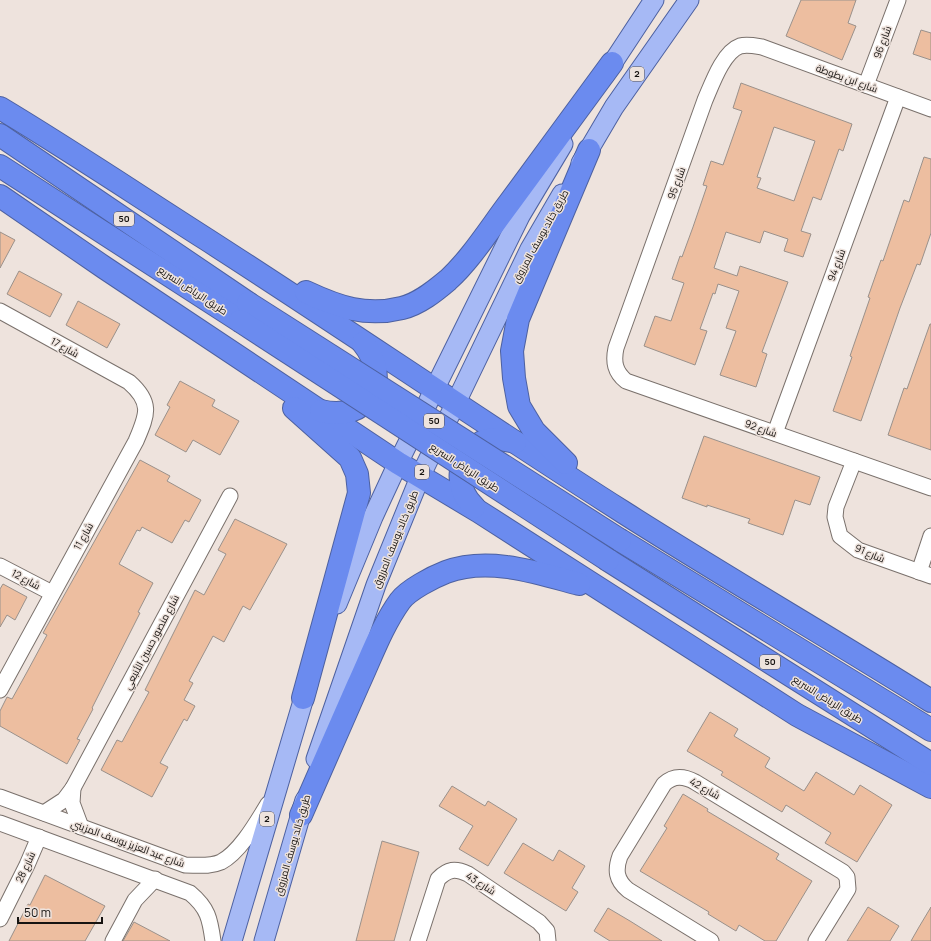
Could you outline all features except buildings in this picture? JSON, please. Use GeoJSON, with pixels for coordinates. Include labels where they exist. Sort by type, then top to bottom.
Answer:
{"type":"FeatureCollection","features":[{"type":"Feature","properties":{"kind":"highway"},"geometry":{"type":"LineString","coordinates":[[0,108],[71,151],[208,241],[241,260],[326,301],[356,311],[379,312],[403,308],[425,298],[449,279],[478,245],[612,63]]}},
{"type":"Feature","properties":{"kind":"highway","name":"طريق الرياض السريع"},"geometry":{"type":"LineString","coordinates":[[0,135],[244,312],[608,560],[931,764]]}},
{"type":"Feature","properties":{"kind":"highway"},"geometry":{"type":"LineString","coordinates":[[589,150],[518,319],[512,351],[514,378],[519,406],[534,431],[556,454],[625,513]]}},
{"type":"Feature","properties":{"kind":"highway","name":"طريق الرياض السريع"},"geometry":{"type":"LineString","coordinates":[[0,166],[244,312],[931,730]]}},
{"type":"Feature","properties":{"kind":"highway"},"geometry":{"type":"LineString","coordinates":[[0,196],[230,352],[420,477],[478,511],[537,550],[604,590],[797,715],[931,787]]}},
{"type":"Feature","properties":{"kind":"highway"},"geometry":{"type":"LineString","coordinates":[[241,260],[363,343],[435,388],[625,513],[931,701]]}},
{"type":"Feature","properties":{"kind":"highway"},"geometry":{"type":"LineString","coordinates":[[320,411],[334,414],[348,413],[361,406],[371,395],[376,382],[377,368],[372,354],[363,343]]}},
{"type":"Feature","properties":{"kind":"highway"},"geometry":{"type":"LineString","coordinates":[[230,352],[334,442],[350,458],[357,474],[359,493],[355,511],[333,585],[303,698]]}},
{"type":"Feature","properties":{"kind":"highway"},"geometry":{"type":"LineString","coordinates":[[478,511],[466,500],[460,484],[461,467],[466,457],[469,452],[482,442],[499,438],[515,442]]}},
{"type":"Feature","properties":{"kind":"highway"},"geometry":{"type":"LineString","coordinates":[[301,815],[381,632],[401,600],[423,583],[446,572],[479,567],[522,569],[604,590]]}},
{"type":"Feature","properties":{"kind":"main road","name":"2"},"geometry":{"type":"LineString","coordinates":[[232,941],[303,698],[329,623],[372,517],[520,216],[612,63],[654,0]]}},
{"type":"Feature","properties":{"kind":"main road","name":"طريق خالد يوسف المرزوق"},"geometry":{"type":"LineString","coordinates":[[264,941],[301,815],[316,757],[376,585],[420,477],[530,249],[614,107],[689,0]]}},
{"type":"Feature","properties":{"kind":"street","name":"شارع 96"},"geometry":{"type":"LineString","coordinates":[[866,85],[898,0]]}},
{"type":"Feature","properties":{"kind":"street","name":"شارع 95"},"geometry":{"type":"LineString","coordinates":[[616,348],[714,78],[730,52],[740,46],[762,47]]}},
{"type":"Feature","properties":{"kind":"street","name":"شارع ابن بطوطة"},"geometry":{"type":"LineString","coordinates":[[762,47],[931,109]]}},
{"type":"Feature","properties":{"kind":"street","name":"شارع 94"},"geometry":{"type":"LineString","coordinates":[[775,433],[898,97]]}},
{"type":"Feature","properties":{"kind":"street","name":"شارع 17"},"geometry":{"type":"LineString","coordinates":[[1,313],[129,382]]}},
{"type":"Feature","properties":{"kind":"street","name":"شارع 92"},"geometry":{"type":"LineString","coordinates":[[616,348],[614,360],[616,369],[626,382],[931,488]]}},
{"type":"Feature","properties":{"kind":"street","name":"شارع 11"},"geometry":{"type":"LineString","coordinates":[[0,690],[136,441],[144,421],[144,399],[140,391],[129,382]]}},
{"type":"Feature","properties":{"kind":"street","name":"شارع 91"},"geometry":{"type":"LineString","coordinates":[[854,461],[836,507],[835,517],[840,536],[858,550],[925,574]]}},
{"type":"Feature","properties":{"kind":"street","name":"شارع منصور حسين الأنبعي"},"geometry":{"type":"LineString","coordinates":[[44,813],[64,800],[73,788],[230,496]]}},
{"type":"Feature","properties":{"kind":"street"},"geometry":{"type":"LineString","coordinates":[[925,574],[931,536]]}},
{"type":"Feature","properties":{"kind":"street","name":"شارع 12"},"geometry":{"type":"LineString","coordinates":[[0,566],[52,593]]}},
{"type":"Feature","properties":{"kind":"street","name":"شارع 42"},"geometry":{"type":"LineString","coordinates":[[711,941],[628,890],[619,880],[617,873],[617,865],[620,856],[664,784],[675,777],[688,778],[843,872],[849,883],[848,889],[816,941]]}},
{"type":"Feature","properties":{"kind":"street"},"geometry":{"type":"LineString","coordinates":[[73,788],[72,803],[81,826]]}},
{"type":"Feature","properties":{"kind":"street","name":"شارع عبد العزيز يوسف المزيني"},"geometry":{"type":"LineString","coordinates":[[0,797],[184,865],[206,865],[220,862],[230,856],[254,827],[274,795]]}},
{"type":"Feature","properties":{"kind":"street"},"geometry":{"type":"LineString","coordinates":[[17,803],[9,808],[6,813],[7,823],[5,825],[190,893],[202,903],[210,918],[213,941]]}},
{"type":"Feature","properties":{"kind":"street"},"geometry":{"type":"LineString","coordinates":[[90,855],[99,853],[104,844],[97,832]]}},
{"type":"Feature","properties":{"kind":"street","name":"شارع 28"},"geometry":{"type":"LineString","coordinates":[[0,918],[27,866],[39,837]]}},
{"type":"Feature","properties":{"kind":"street","name":"شارع 43"},"geometry":{"type":"LineString","coordinates":[[418,941],[438,879],[444,873],[452,870],[459,870],[468,874],[539,922],[547,931],[548,941]]}},
{"type":"Feature","properties":{"kind":"street"},"geometry":{"type":"LineString","coordinates":[[135,900],[136,872]]}},
{"type":"Feature","properties":{"kind":"street"},"geometry":{"type":"LineString","coordinates":[[113,941],[135,900],[155,879]]}}]}
